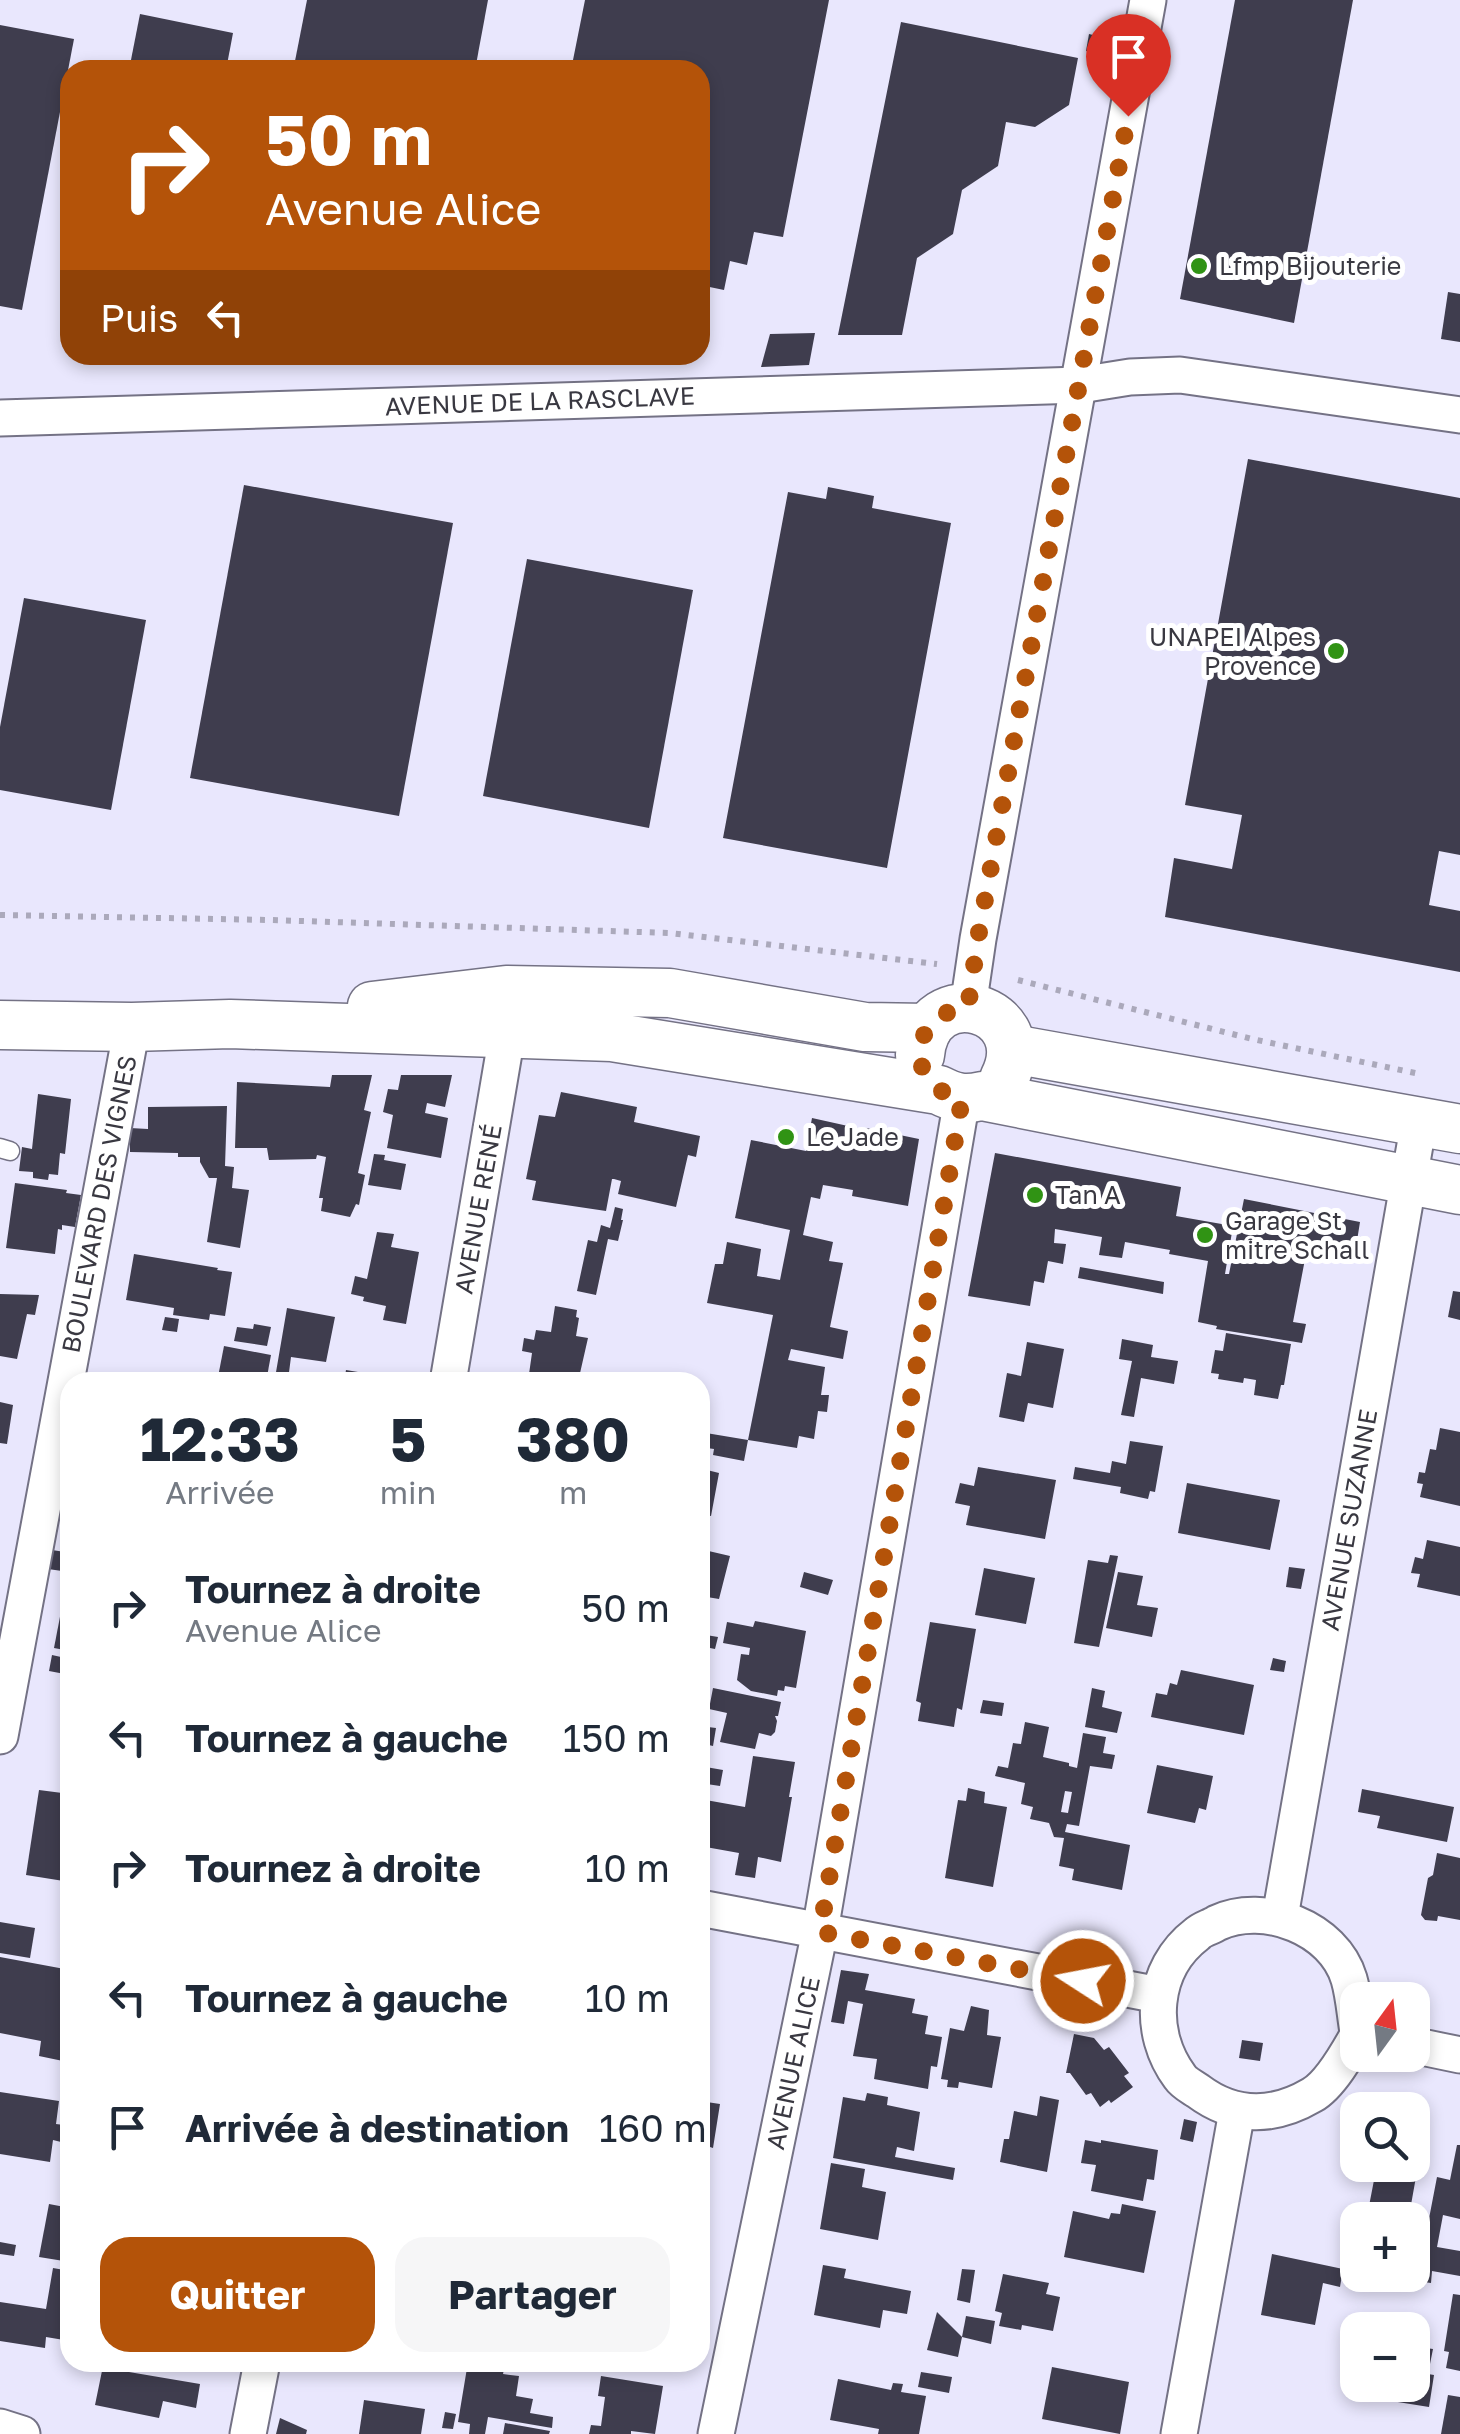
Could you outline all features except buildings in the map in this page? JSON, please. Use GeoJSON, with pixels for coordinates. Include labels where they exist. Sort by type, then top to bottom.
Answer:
{"type":"FeatureCollection","features":[{"type":"Feature","properties":{"kind":"main road"},"geometry":{"type":"LineString","coordinates":[[230,1024],[506,990],[670,993],[865,1027],[981,1009],[1002,1024],[1012,1049],[1005,1078],[995,1088],[961,1095],[929,1080],[922,1068],[922,1040],[948,1017]]}},
{"type":"Feature","properties":{"kind":"main road"},"geometry":{"type":"LineString","coordinates":[[0,1025],[230,1024],[612,1038],[961,1095],[1460,1190]]}},
{"type":"Feature","properties":{"kind":"main road"},"geometry":{"type":"LineString","coordinates":[[1012,1049],[1440,1126]]}},
{"type":"Feature","properties":{"kind":"street"},"geometry":{"type":"LineString","coordinates":[[948,1017],[978,938],[1148,0]]}},
{"type":"Feature","properties":{"kind":"street","name":"AVENUE DE LA RASCLAVE"},"geometry":{"type":"LineString","coordinates":[[0,418],[1080,385],[1180,375],[1460,415]]}},
{"type":"Feature","properties":{"kind":"street","name":"BOULEVARD DES VIGNES"},"geometry":{"type":"LineString","coordinates":[[68,1372],[132,1027]]}},
{"type":"Feature","properties":{"kind":"street","name":"AVENUE RENÉ"},"geometry":{"type":"LineString","coordinates":[[450,1372],[507,1035]]}},
{"type":"Feature","properties":{"kind":"street","name":"AVENUE ALICE"},"geometry":{"type":"LineString","coordinates":[[716,2434],[820,1932],[961,1095]]}},
{"type":"Feature","properties":{"kind":"street","name":"AVENUE SUZANNE"},"geometry":{"type":"LineString","coordinates":[[1280,1918],[1408,1180],[1440,1126]]}},
{"type":"Feature","properties":{"kind":"street","name":"BOULEVARD DES VIGNES"},"geometry":{"type":"LineString","coordinates":[[0,1736],[60,1414]]}},
{"type":"Feature","properties":{"kind":"street"},"geometry":{"type":"LineString","coordinates":[[710,1910],[1158,1995]]}},
{"type":"Feature","properties":{"kind":"street"},"geometry":{"type":"LineString","coordinates":[[1340,2064],[1314,2094],[1272,2111],[1238,2111],[1215,2104],[1182,2080],[1160,2040],[1158,1995],[1171,1962],[1197,1933],[1228,1918],[1262,1914],[1317,1935],[1340,1960],[1350,1982]]}},
{"type":"Feature","properties":{"kind":"street"},"geometry":{"type":"LineString","coordinates":[[1430,2048],[1460,2054]]}},
{"type":"Feature","properties":{"kind":"street"},"geometry":{"type":"LineString","coordinates":[[1178,2434],[1238,2111]]}},
{"type":"Feature","properties":{"kind":"street"},"geometry":{"type":"LineString","coordinates":[[248,2434],[260,2372]]}},
{"type":"Feature","properties":{"kind":"street"},"geometry":{"type":"LineString","coordinates":[[0,2427],[22,2434]]}},
{"type":"Feature","properties":{"kind":"place","name":"Lfmp Bijouterie"},"geometry":{"type":"Point","coordinates":[1199,266]}},
{"type":"Feature","properties":{"kind":"place","name":"UNAPEI Alpes Provence"},"geometry":{"type":"Point","coordinates":[1336,651]}},
{"type":"Feature","properties":{"kind":"place","name":"Le Jade"},"geometry":{"type":"Point","coordinates":[786,1137]}},
{"type":"Feature","properties":{"kind":"place","name":"Tan A"},"geometry":{"type":"Point","coordinates":[1035,1195]}},
{"type":"Feature","properties":{"kind":"place","name":"Garage St mitre Schall"},"geometry":{"type":"Point","coordinates":[1205,1235]}},
{"type":"Feature","properties":{"kind":"route"},"geometry":{"type":"LineString","coordinates":[[1083,1981],[820,1932],[962,1099],[939,1090],[929,1080],[922,1068],[922,1040],[938,1016],[968,1007],[1128,116]]}}]}
